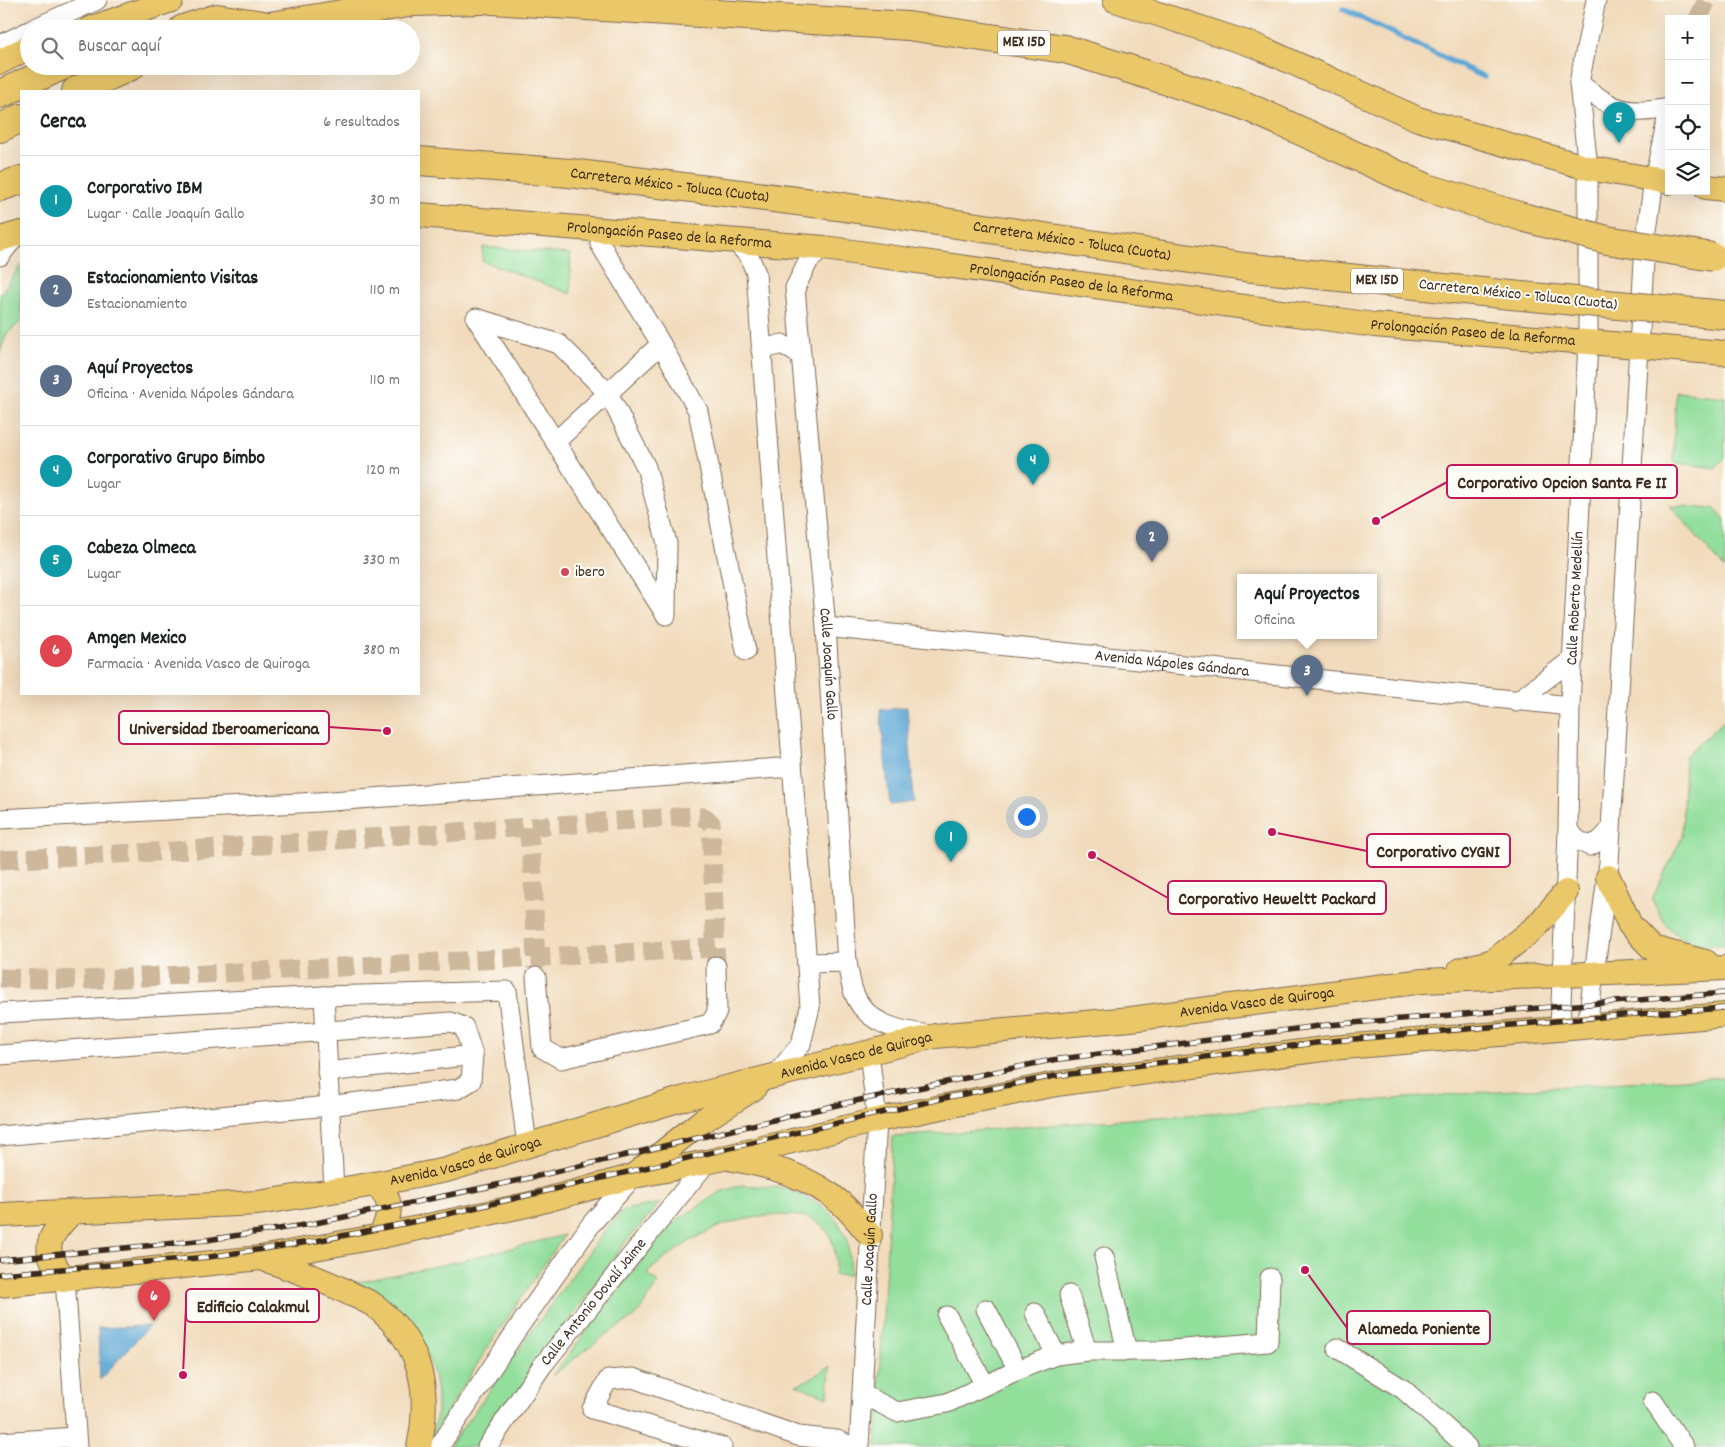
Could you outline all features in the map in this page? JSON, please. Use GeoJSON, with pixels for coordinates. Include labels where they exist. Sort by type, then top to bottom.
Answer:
{"type":"FeatureCollection","features":[{"type":"Feature","properties":{"kind":"highway"},"geometry":{"type":"LineString","coordinates":[[302,20],[414,2],[482,0]]}},
{"type":"Feature","properties":{"kind":"highway","name":"MEX 15D"},"geometry":{"type":"LineString","coordinates":[[492,0],[908,26],[1065,49],[1241,104],[1427,188],[1607,240],[1719,257]]}},
{"type":"Feature","properties":{"kind":"highway"},"geometry":{"type":"LineString","coordinates":[[211,20],[217,18],[226,20]]}},
{"type":"Feature","properties":{"kind":"highway"},"geometry":{"type":"LineString","coordinates":[[0,94],[42,75]]}},
{"type":"Feature","properties":{"kind":"highway"},"geometry":{"type":"LineString","coordinates":[[35,90],[67,75]]}},
{"type":"Feature","properties":{"kind":"highway"},"geometry":{"type":"LineString","coordinates":[[78,90],[111,75]]}},
{"type":"Feature","properties":{"kind":"highway"},"geometry":{"type":"LineString","coordinates":[[0,106],[20,96]]}},
{"type":"Feature","properties":{"kind":"highway"},"geometry":{"type":"LineString","coordinates":[[0,128],[20,118]]}},
{"type":"Feature","properties":{"kind":"highway","name":"Carretera México - Toluca (Cuota)"},"geometry":{"type":"LineString","coordinates":[[420,161],[570,173],[817,204],[1244,267],[1725,315]]}},
{"type":"Feature","properties":{"kind":"highway"},"geometry":{"type":"LineString","coordinates":[[0,187],[20,180]]}},
{"type":"Feature","properties":{"kind":"main road"},"geometry":{"type":"LineString","coordinates":[[116,20],[171,0]]}},
{"type":"Feature","properties":{"kind":"main road"},"geometry":{"type":"LineString","coordinates":[[1115,0],[1256,46],[1418,119],[1588,168],[1661,180]]}},
{"type":"Feature","properties":{"kind":"main road"},"geometry":{"type":"LineString","coordinates":[[0,62],[20,52]]}},
{"type":"Feature","properties":{"kind":"main road"},"geometry":{"type":"LineString","coordinates":[[1710,187],[1725,189]]}},
{"type":"Feature","properties":{"kind":"main road","name":"Prolongación Paseo de la Reforma"},"geometry":{"type":"LineString","coordinates":[[420,215],[824,248],[1283,314],[1374,324],[1725,354]]}},
{"type":"Feature","properties":{"kind":"main road"},"geometry":{"type":"LineString","coordinates":[[1608,877],[1630,925],[1652,948],[1725,967]]}},
{"type":"Feature","properties":{"kind":"main road"},"geometry":{"type":"LineString","coordinates":[[1423,981],[1493,961],[1536,926],[1566,892]]}},
{"type":"Feature","properties":{"kind":"main road","name":"Avenida Vasco de Quiroga"},"geometry":{"type":"LineString","coordinates":[[0,1215],[258,1203],[375,1184],[446,1170],[685,1098],[935,1036],[1131,1019],[1423,981],[1725,967]]}},
{"type":"Feature","properties":{"kind":"main road"},"geometry":{"type":"LineString","coordinates":[[0,1285],[260,1258],[382,1236],[521,1206],[634,1176],[715,1160],[877,1120],[1056,1084],[1331,1048],[1725,1015]]}},
{"type":"Feature","properties":{"kind":"main road"},"geometry":{"type":"LineString","coordinates":[[634,1176],[702,1121],[775,1076]]}},
{"type":"Feature","properties":{"kind":"main road"},"geometry":{"type":"LineString","coordinates":[[715,1160],[770,1166],[791,1173],[841,1204],[870,1236]]}},
{"type":"Feature","properties":{"kind":"main road"},"geometry":{"type":"LineString","coordinates":[[375,1184],[388,1198],[390,1207],[382,1236]]}},
{"type":"Feature","properties":{"kind":"main road"},"geometry":{"type":"LineString","coordinates":[[65,1278],[56,1267],[50,1253],[50,1241],[53,1231],[72,1212]]}},
{"type":"Feature","properties":{"kind":"main road"},"geometry":{"type":"LineString","coordinates":[[260,1258],[326,1281],[374,1305],[398,1330],[416,1356],[425,1391],[424,1426],[419,1447]]}},
{"type":"Feature","properties":{"kind":"street"},"geometry":{"type":"LineString","coordinates":[[53,20],[98,0],[97,20]]}},
{"type":"Feature","properties":{"kind":"street","name":"Calle Roberto Medellín"},"geometry":{"type":"LineString","coordinates":[[1560,1028],[1564,974],[1570,706],[1574,658],[1588,342],[1588,168],[1579,83],[1596,0]]}},
{"type":"Feature","properties":{"kind":"street"},"geometry":{"type":"LineString","coordinates":[[0,45],[20,35]]}},
{"type":"Feature","properties":{"kind":"street"},"geometry":{"type":"LineString","coordinates":[[1579,83],[1600,100],[1621,111],[1643,113],[1665,110]]}},
{"type":"Feature","properties":{"kind":"street"},"geometry":{"type":"LineString","coordinates":[[1587,1026],[1608,877],[1637,346],[1645,244],[1661,180],[1665,144]]}},
{"type":"Feature","properties":{"kind":"street"},"geometry":{"type":"LineString","coordinates":[[600,229],[600,244],[661,344],[698,411],[746,651]]}},
{"type":"Feature","properties":{"kind":"street"},"geometry":{"type":"LineString","coordinates":[[0,256],[13,236]]}},
{"type":"Feature","properties":{"kind":"street"},"geometry":{"type":"LineString","coordinates":[[735,241],[749,256],[756,273],[810,1007],[801,1044],[775,1076]]}},
{"type":"Feature","properties":{"kind":"street","name":"Calle Joaquín Gallo"},"geometry":{"type":"LineString","coordinates":[[824,248],[809,260],[796,288],[800,356],[826,627],[847,962],[854,995],[880,1023],[894,1030],[935,1036]]}},
{"type":"Feature","properties":{"kind":"street"},"geometry":{"type":"LineString","coordinates":[[476,318],[559,344],[608,393],[646,467],[667,543],[666,616],[476,318]]}},
{"type":"Feature","properties":{"kind":"street"},"geometry":{"type":"LineString","coordinates":[[555,442],[661,344]]}},
{"type":"Feature","properties":{"kind":"street"},"geometry":{"type":"LineString","coordinates":[[761,350],[782,344],[800,356]]}},
{"type":"Feature","properties":{"kind":"street","name":"Avenida Nápoles Gándara"},"geometry":{"type":"LineString","coordinates":[[826,627],[1384,685],[1516,702],[1570,706]]}},
{"type":"Feature","properties":{"kind":"street"},"geometry":{"type":"LineString","coordinates":[[1516,702],[1574,658]]}},
{"type":"Feature","properties":{"kind":"street"},"geometry":{"type":"LineString","coordinates":[[0,818],[318,802],[792,767]]}},
{"type":"Feature","properties":{"kind":"street"},"geometry":{"type":"LineString","coordinates":[[1568,831],[1579,841],[1590,846],[1601,840],[1611,829]]}},
{"type":"Feature","properties":{"kind":"street"},"geometry":{"type":"LineString","coordinates":[[807,963],[847,962]]}},
{"type":"Feature","properties":{"kind":"street"},"geometry":{"type":"LineString","coordinates":[[536,977],[542,1048],[561,1058],[710,1024],[717,1012],[716,966]]}},
{"type":"Feature","properties":{"kind":"street"},"geometry":{"type":"LineString","coordinates":[[0,1013],[324,996],[506,990],[527,1145]]}},
{"type":"Feature","properties":{"kind":"street"},"geometry":{"type":"LineString","coordinates":[[324,996],[334,1190]]}},
{"type":"Feature","properties":{"kind":"street"},"geometry":{"type":"LineString","coordinates":[[0,1055],[451,1022],[464,1027],[473,1055],[470,1081],[458,1088],[329,1106],[0,1136]]}},
{"type":"Feature","properties":{"kind":"street","name":"Calle Joaquín Gallo"},"geometry":{"type":"LineString","coordinates":[[859,1447],[877,1120],[869,1052]]}},
{"type":"Feature","properties":{"kind":"street"},"geometry":{"type":"LineString","coordinates":[[327,1072],[473,1055]]}},
{"type":"Feature","properties":{"kind":"street","name":"Calle Antonio Dovalí Jaime"},"geometry":{"type":"LineString","coordinates":[[487,1447],[542,1366],[715,1160]]}},
{"type":"Feature","properties":{"kind":"street"},"geometry":{"type":"LineString","coordinates":[[439,1447],[516,1331],[592,1223],[634,1176]]}},
{"type":"Feature","properties":{"kind":"street"},"geometry":{"type":"LineString","coordinates":[[1104,1258],[1127,1351]]}},
{"type":"Feature","properties":{"kind":"street"},"geometry":{"type":"LineString","coordinates":[[0,1442],[76,1442],[65,1278]]}},
{"type":"Feature","properties":{"kind":"street"},"geometry":{"type":"LineString","coordinates":[[862,1394],[896,1412],[947,1403],[1018,1370],[1056,1355],[1087,1351],[1162,1351],[1268,1342],[1270,1278]]}},
{"type":"Feature","properties":{"kind":"street"},"geometry":{"type":"LineString","coordinates":[[1069,1295],[1087,1351]]}},
{"type":"Feature","properties":{"kind":"street"},"geometry":{"type":"LineString","coordinates":[[986,1309],[1018,1370]]}},
{"type":"Feature","properties":{"kind":"street"},"geometry":{"type":"LineString","coordinates":[[1035,1313],[1056,1355]]}},
{"type":"Feature","properties":{"kind":"street"},"geometry":{"type":"LineString","coordinates":[[947,1316],[985,1385]]}},
{"type":"Feature","properties":{"kind":"street"},"geometry":{"type":"LineString","coordinates":[[1337,1348],[1403,1388],[1467,1447]]}},
{"type":"Feature","properties":{"kind":"street"},"geometry":{"type":"LineString","coordinates":[[722,1447],[592,1409],[608,1380],[633,1378],[798,1436],[837,1440],[854,1447]]}},
{"type":"Feature","properties":{"kind":"street"},"geometry":{"type":"LineString","coordinates":[[1653,1400],[1684,1447]]}},
{"type":"Feature","properties":{"kind":"green space"},"geometry":{"type":"Polygon","coordinates":[[[483,247],[570,254],[571,294],[482,261],[483,247]]]}},
{"type":"Feature","properties":{"kind":"green space"},"geometry":{"type":"Polygon","coordinates":[[[20,266],[20,323],[7,333],[0,353],[0,295],[20,266]]]}},
{"type":"Feature","properties":{"kind":"green space"},"geometry":{"type":"Polygon","coordinates":[[[1676,391],[1725,396],[1725,458],[1715,468],[1673,462],[1676,391]]]}},
{"type":"Feature","properties":{"kind":"green space"},"geometry":{"type":"Polygon","coordinates":[[[1670,505],[1714,508],[1725,520],[1725,569],[1670,505]]]}},
{"type":"Feature","properties":{"kind":"green space"},"geometry":{"type":"Polygon","coordinates":[[[1725,720],[1725,945],[1711,945],[1688,941],[1671,930],[1658,912],[1652,899],[1682,837],[1685,756],[1725,720]]]}},
{"type":"Feature","properties":{"kind":"green space"},"geometry":{"type":"Polygon","coordinates":[[[1725,1077],[1725,1447],[876,1447],[893,1137],[1607,1083],[1725,1077]]]}},
{"type":"Feature","properties":{"kind":"green space"},"geometry":{"type":"Polygon","coordinates":[[[742,1185],[785,1188],[820,1204],[836,1219],[848,1240],[850,1275],[834,1275],[835,1253],[831,1238],[822,1225],[806,1217],[793,1215],[763,1216],[721,1226],[685,1244],[647,1273],[658,1283],[636,1316],[608,1333],[552,1376],[645,1256],[676,1221],[720,1192],[742,1185]]]}},
{"type":"Feature","properties":{"kind":"green space"},"geometry":{"type":"Polygon","coordinates":[[[660,1203],[623,1245],[479,1447],[449,1447],[604,1231],[624,1210],[660,1203]]]}},
{"type":"Feature","properties":{"kind":"green space"},"geometry":{"type":"Polygon","coordinates":[[[564,1235],[495,1336],[430,1439],[437,1413],[437,1392],[433,1372],[426,1353],[417,1335],[390,1304],[373,1292],[355,1283],[460,1261],[564,1235]]]}},
{"type":"Feature","properties":{"kind":"green space"},"geometry":{"type":"Polygon","coordinates":[[[830,1366],[828,1397],[796,1385],[810,1379],[830,1366]]]}},
{"type":"Feature","properties":{"kind":"water"},"geometry":{"type":"Polygon","coordinates":[[[907,707],[914,802],[890,805],[880,710],[907,707]]]}},
{"type":"Feature","properties":{"kind":"water"},"geometry":{"type":"Polygon","coordinates":[[[149,1326],[100,1380],[98,1328],[149,1326]]]}},
{"type":"Feature","properties":{"kind":"waterway"},"geometry":{"type":"LineString","coordinates":[[1343,9],[1484,77]]}},
{"type":"Feature","properties":{"kind":"tunnel"},"geometry":{"type":"LineString","coordinates":[[1700,15],[1707,0]]}},
{"type":"Feature","properties":{"kind":"tunnel"},"geometry":{"type":"LineString","coordinates":[[0,860],[173,851],[692,816],[704,817],[711,823],[716,966]]}},
{"type":"Feature","properties":{"kind":"tunnel"},"geometry":{"type":"LineString","coordinates":[[528,827],[533,873],[536,968]]}},
{"type":"Feature","properties":{"kind":"tunnel"},"geometry":{"type":"LineString","coordinates":[[0,978],[85,980],[716,948]]}},
{"type":"Feature","properties":{"kind":"railway"},"geometry":{"type":"LineString","coordinates":[[0,1260],[207,1240],[311,1224],[525,1179],[841,1104],[1052,1060],[1327,1025],[1725,993]]}},
{"type":"Feature","properties":{"kind":"railway"},"geometry":{"type":"LineString","coordinates":[[0,1274],[209,1257],[316,1241],[422,1220],[949,1097],[1055,1076],[1332,1041],[1623,1015],[1725,1008]]}},
{"type":"Feature","properties":{"kind":"place","name":"Cabeza Olmeca"},"geometry":{"type":"Point","coordinates":[1619,143]}},
{"type":"Feature","properties":{"kind":"place","name":"Corporativo Grupo Bimbo"},"geometry":{"type":"Point","coordinates":[1033,485]}},
{"type":"Feature","properties":{"kind":"place","name":"Corporativo Opcion Santa Fe II"},"geometry":{"type":"Point","coordinates":[1376,521]}},
{"type":"Feature","properties":{"kind":"place","name":"Estacionamiento Visitas"},"geometry":{"type":"Point","coordinates":[1152,562]}},
{"type":"Feature","properties":{"kind":"place","name":"ibero"},"geometry":{"type":"Point","coordinates":[565,572]}},
{"type":"Feature","properties":{"kind":"place","name":"Aquí Proyectos"},"geometry":{"type":"Point","coordinates":[1307,696]}},
{"type":"Feature","properties":{"kind":"place","name":"Universidad Iberoamericana"},"geometry":{"type":"Point","coordinates":[387,731]}},
{"type":"Feature","properties":{"kind":"place","name":"Corporativo CYGNI"},"geometry":{"type":"Point","coordinates":[1272,832]}},
{"type":"Feature","properties":{"kind":"place","name":"Corporativo Heweltt Packard"},"geometry":{"type":"Point","coordinates":[1092,855]}},
{"type":"Feature","properties":{"kind":"place","name":"Corporativo IBM"},"geometry":{"type":"Point","coordinates":[951,862]}},
{"type":"Feature","properties":{"kind":"place","name":"Alameda Poniente"},"geometry":{"type":"Point","coordinates":[1305,1270]}},
{"type":"Feature","properties":{"kind":"place","name":"Amgen Mexico"},"geometry":{"type":"Point","coordinates":[154,1321]}},
{"type":"Feature","properties":{"kind":"place","name":"Edificio Calakmul"},"geometry":{"type":"Point","coordinates":[183,1375]}}]}
